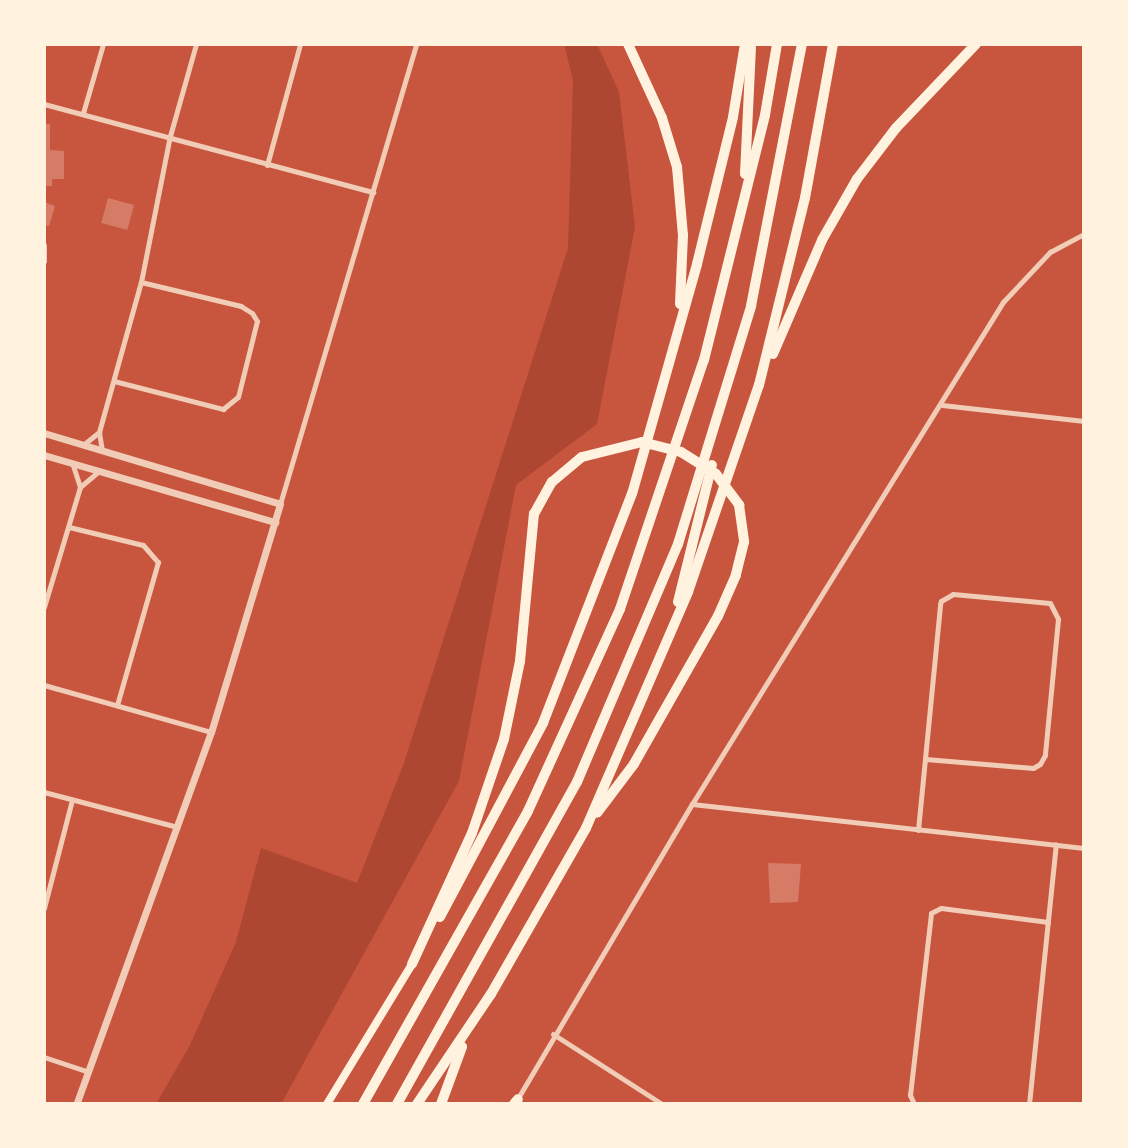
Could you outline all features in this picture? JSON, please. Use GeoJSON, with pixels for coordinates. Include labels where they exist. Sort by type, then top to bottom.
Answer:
{"type":"FeatureCollection","features":[{"type":"Feature","properties":{"kind":"highway"},"geometry":{"type":"LineString","coordinates":[[628,44],[662,118],[677,167],[683,246],[679,319]]}},
{"type":"Feature","properties":{"kind":"highway"},"geometry":{"type":"LineString","coordinates":[[412,964],[514,783],[592,607],[632,494],[733,117],[745,44]]}},
{"type":"Feature","properties":{"kind":"highway"},"geometry":{"type":"LineString","coordinates":[[744,202],[751,44]]}},
{"type":"Feature","properties":{"kind":"highway"},"geometry":{"type":"LineString","coordinates":[[363,1104],[484,895],[608,639],[688,412],[744,202],[777,44]]}},
{"type":"Feature","properties":{"kind":"highway"},"geometry":{"type":"LineString","coordinates":[[397,1104],[577,782],[640,640],[719,421],[765,250],[802,44]]}},
{"type":"Feature","properties":{"kind":"highway"},"geometry":{"type":"LineString","coordinates":[[759,385],[805,198],[833,44]]}},
{"type":"Feature","properties":{"kind":"highway"},"geometry":{"type":"LineString","coordinates":[[586,828],[688,592],[759,385],[822,240],[842,203],[896,128],[976,44]]}},
{"type":"Feature","properties":{"kind":"highway"},"geometry":{"type":"LineString","coordinates":[[668,635],[706,501],[719,421]]}},
{"type":"Feature","properties":{"kind":"highway"},"geometry":{"type":"LineString","coordinates":[[412,964],[472,833],[504,739],[520,661],[534,514],[552,482],[582,457],[642,442],[681,452],[716,474],[739,505],[744,542],[727,594],[634,764],[586,828],[467,1031],[417,1104]]}},
{"type":"Feature","properties":{"kind":"highway"},"geometry":{"type":"LineString","coordinates":[[441,1104],[467,1031]]}},
{"type":"Feature","properties":{"kind":"main road"},"geometry":{"type":"LineString","coordinates":[[327,1104],[412,964]]}},
{"type":"Feature","properties":{"kind":"street"},"geometry":{"type":"LineString","coordinates":[[83,113],[103,44]]}},
{"type":"Feature","properties":{"kind":"street"},"geometry":{"type":"LineString","coordinates":[[102,451],[99,432],[141,282],[170,136],[196,44]]}},
{"type":"Feature","properties":{"kind":"street"},"geometry":{"type":"LineString","coordinates":[[267,164],[300,44]]}},
{"type":"Feature","properties":{"kind":"street"},"geometry":{"type":"LineString","coordinates":[[76,1104],[211,732],[416,44]]}},
{"type":"Feature","properties":{"kind":"street"},"geometry":{"type":"LineString","coordinates":[[44,104],[373,192]]}},
{"type":"Feature","properties":{"kind":"street"},"geometry":{"type":"LineString","coordinates":[[516,1103],[553,1034],[692,804],[942,405],[1003,302],[1049,252],[1084,234]]}},
{"type":"Feature","properties":{"kind":"street"},"geometry":{"type":"LineString","coordinates":[[44,245],[44,261]]}},
{"type":"Feature","properties":{"kind":"street"},"geometry":{"type":"LineString","coordinates":[[114,381],[223,409],[239,397],[257,321],[251,313],[241,306],[141,282]]}},
{"type":"Feature","properties":{"kind":"street"},"geometry":{"type":"LineString","coordinates":[[942,405],[1084,421]]}},
{"type":"Feature","properties":{"kind":"street"},"geometry":{"type":"LineString","coordinates":[[83,445],[99,432]]}},
{"type":"Feature","properties":{"kind":"street"},"geometry":{"type":"LineString","coordinates":[[46,435],[280,504]]}},
{"type":"Feature","properties":{"kind":"street"},"geometry":{"type":"LineString","coordinates":[[44,455],[275,522]]}},
{"type":"Feature","properties":{"kind":"street"},"geometry":{"type":"LineString","coordinates":[[44,607],[80,487],[72,463]]}},
{"type":"Feature","properties":{"kind":"street"},"geometry":{"type":"LineString","coordinates":[[80,487],[99,471]]}},
{"type":"Feature","properties":{"kind":"street"},"geometry":{"type":"LineString","coordinates":[[69,527],[143,545],[158,562],[117,705]]}},
{"type":"Feature","properties":{"kind":"street"},"geometry":{"type":"LineString","coordinates":[[918,830],[925,759],[943,598],[953,594],[1050,603],[1058,620],[1045,755],[1040,764],[1033,768],[925,759]]}},
{"type":"Feature","properties":{"kind":"street"},"geometry":{"type":"LineString","coordinates":[[44,685],[211,732]]}},
{"type":"Feature","properties":{"kind":"street"},"geometry":{"type":"LineString","coordinates":[[44,792],[177,827]]}},
{"type":"Feature","properties":{"kind":"street"},"geometry":{"type":"LineString","coordinates":[[44,908],[72,800]]}},
{"type":"Feature","properties":{"kind":"street"},"geometry":{"type":"LineString","coordinates":[[692,804],[1084,848]]}},
{"type":"Feature","properties":{"kind":"street"},"geometry":{"type":"LineString","coordinates":[[1029,1104],[1056,844]]}},
{"type":"Feature","properties":{"kind":"street"},"geometry":{"type":"LineString","coordinates":[[914,1104],[910,1095],[931,913],[940,908],[1048,922]]}},
{"type":"Feature","properties":{"kind":"street"},"geometry":{"type":"LineString","coordinates":[[553,1034],[662,1104]]}},
{"type":"Feature","properties":{"kind":"street"},"geometry":{"type":"LineString","coordinates":[[44,1057],[89,1072]]}},
{"type":"Feature","properties":{"kind":"shaded area"},"geometry":{"type":"Polygon","coordinates":[[[564,44],[597,44],[619,92],[635,227],[597,424],[516,485],[459,781],[281,1104],[156,1104],[189,1047],[236,942],[261,848],[357,883],[404,763],[568,248],[573,80],[564,44]]]}},
{"type":"Feature","properties":{"kind":"building"},"geometry":{"type":"Polygon","coordinates":[[[44,124],[50,124],[50,150],[64,151],[64,179],[52,179],[52,186],[44,186],[44,124]]]}},
{"type":"Feature","properties":{"kind":"building"},"geometry":{"type":"Polygon","coordinates":[[[108,198],[134,205],[127,230],[101,223],[108,198]]]}},
{"type":"Feature","properties":{"kind":"building"},"geometry":{"type":"Polygon","coordinates":[[[44,202],[55,206],[49,226],[44,225],[44,202]]]}},
{"type":"Feature","properties":{"kind":"building"},"geometry":{"type":"Polygon","coordinates":[[[768,863],[801,864],[798,902],[770,903],[768,863]]]}}]}
